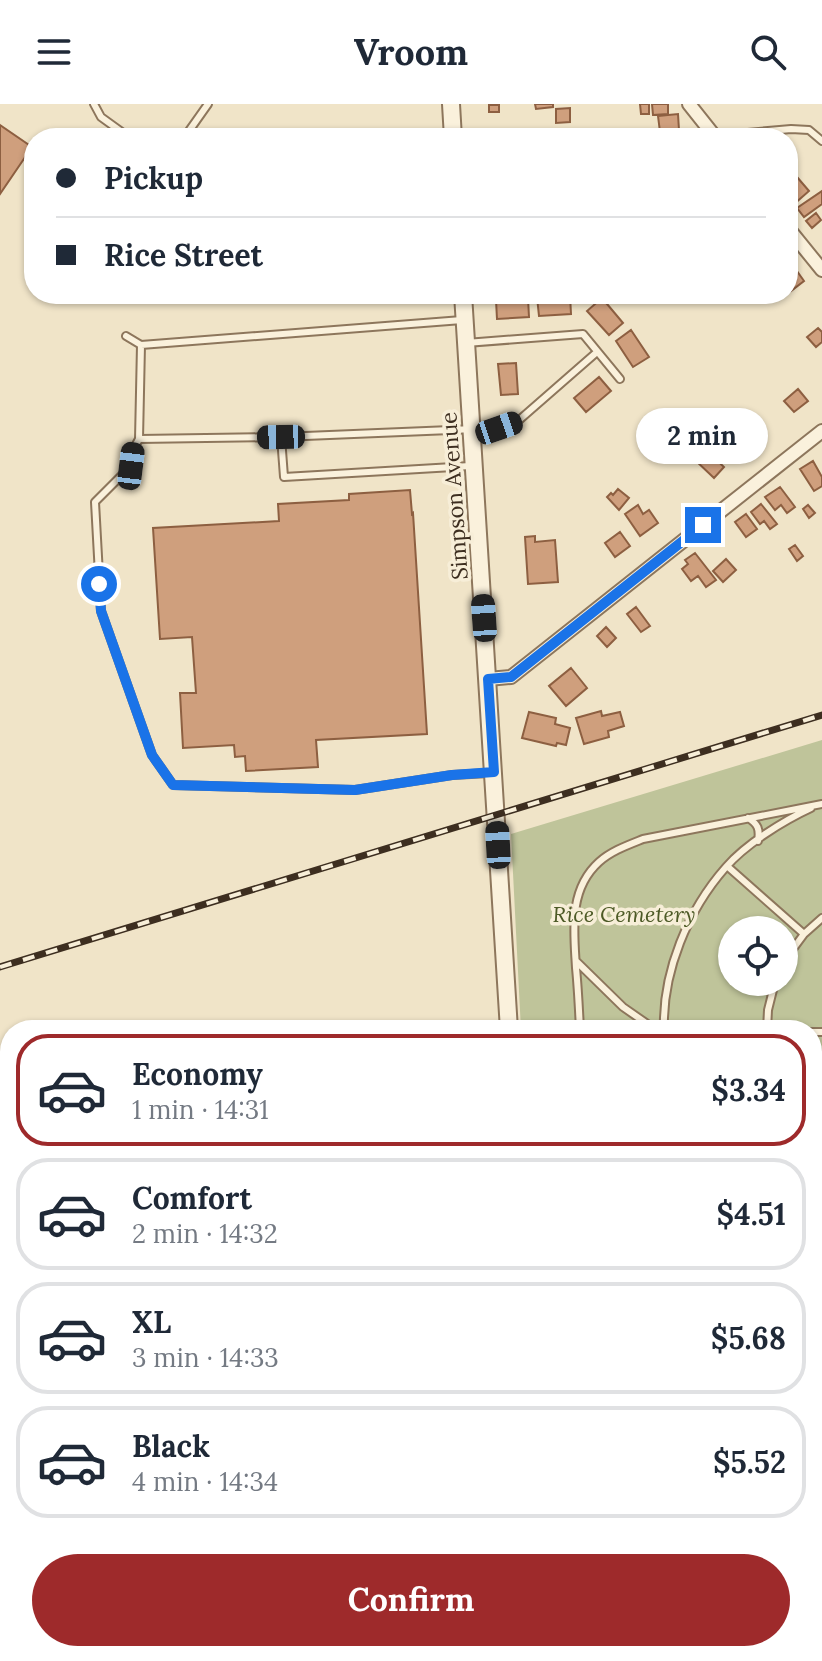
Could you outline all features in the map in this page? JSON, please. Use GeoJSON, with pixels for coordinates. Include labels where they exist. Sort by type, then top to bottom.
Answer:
{"type":"FeatureCollection","features":[{"type":"Feature","properties":{"kind":"street"},"geometry":{"type":"LineString","coordinates":[[451,104],[452,128]]}},
{"type":"Feature","properties":{"kind":"street"},"geometry":{"type":"LineString","coordinates":[[689,104],[708,128]]}},
{"type":"Feature","properties":{"kind":"street"},"geometry":{"type":"LineString","coordinates":[[798,240],[822,270]]}},
{"type":"Feature","properties":{"kind":"street","name":"Simpson Avenue"},"geometry":{"type":"LineString","coordinates":[[464,304],[508,1020]]}},
{"type":"Feature","properties":{"kind":"street"},"geometry":{"type":"LineString","coordinates":[[488,679],[511,677],[822,431]]}},
{"type":"Feature","properties":{"kind":"lane"},"geometry":{"type":"LineString","coordinates":[[94,104],[101,117],[116,128]]}},
{"type":"Feature","properties":{"kind":"lane"},"geometry":{"type":"LineString","coordinates":[[191,128],[208,104]]}},
{"type":"Feature","properties":{"kind":"lane"},"geometry":{"type":"LineString","coordinates":[[798,129],[809,130],[822,141]]}},
{"type":"Feature","properties":{"kind":"lane"},"geometry":{"type":"LineString","coordinates":[[126,336],[141,345],[465,320]]}},
{"type":"Feature","properties":{"kind":"lane"},"geometry":{"type":"LineString","coordinates":[[466,343],[583,334],[620,379]]}},
{"type":"Feature","properties":{"kind":"lane"},"geometry":{"type":"LineString","coordinates":[[141,345],[139,439],[133,450],[131,466],[95,502],[101,611],[152,755],[173,785],[355,790],[452,775],[494,772]]}},
{"type":"Feature","properties":{"kind":"lane"},"geometry":{"type":"LineString","coordinates":[[139,439],[499,428],[518,421],[597,352]]}},
{"type":"Feature","properties":{"kind":"lane"},"geometry":{"type":"LineString","coordinates":[[281,437],[284,477],[474,466]]}},
{"type":"Feature","properties":{"kind":"lane"},"geometry":{"type":"LineString","coordinates":[[579,1020],[574,915],[585,879],[598,862],[616,850],[643,839],[822,804]]}},
{"type":"Feature","properties":{"kind":"lane"},"geometry":{"type":"LineString","coordinates":[[664,1020],[670,975],[693,913],[727,866],[788,820],[822,804]]}},
{"type":"Feature","properties":{"kind":"lane"},"geometry":{"type":"LineString","coordinates":[[748,818],[759,829],[758,841]]}},
{"type":"Feature","properties":{"kind":"lane"},"geometry":{"type":"LineString","coordinates":[[727,866],[804,934]]}},
{"type":"Feature","properties":{"kind":"lane"},"geometry":{"type":"LineString","coordinates":[[798,942],[822,918]]}},
{"type":"Feature","properties":{"kind":"lane"},"geometry":{"type":"LineString","coordinates":[[576,961],[623,1007],[642,1020]]}},
{"type":"Feature","properties":{"kind":"lane"},"geometry":{"type":"LineString","coordinates":[[768,1020],[772,996]]}},
{"type":"Feature","properties":{"kind":"green space","name":"Rice Cemetery"},"geometry":{"type":"Polygon","coordinates":[[[822,740],[822,1020],[520,1020],[511,834],[822,740]]]}},
{"type":"Feature","properties":{"kind":"building"},"geometry":{"type":"Polygon","coordinates":[[[535,104],[553,104],[553,107],[536,109],[535,104]]]}},
{"type":"Feature","properties":{"kind":"building"},"geometry":{"type":"Polygon","coordinates":[[[640,104],[649,104],[649,114],[641,114],[640,104]]]}},
{"type":"Feature","properties":{"kind":"building"},"geometry":{"type":"Polygon","coordinates":[[[652,104],[668,104],[668,114],[653,115],[652,104]]]}},
{"type":"Feature","properties":{"kind":"building"},"geometry":{"type":"Polygon","coordinates":[[[489,105],[499,105],[499,112],[489,112],[489,105]]]}},
{"type":"Feature","properties":{"kind":"building"},"geometry":{"type":"Polygon","coordinates":[[[570,108],[570,122],[556,123],[556,109],[570,108]]]}},
{"type":"Feature","properties":{"kind":"building"},"geometry":{"type":"Polygon","coordinates":[[[678,114],[679,128],[660,128],[658,116],[678,114]]]}},
{"type":"Feature","properties":{"kind":"building"},"geometry":{"type":"Polygon","coordinates":[[[0,125],[24,142],[24,159],[0,194],[0,125]]]}},
{"type":"Feature","properties":{"kind":"building"},"geometry":{"type":"Polygon","coordinates":[[[798,178],[809,191],[798,201],[798,178]]]}},
{"type":"Feature","properties":{"kind":"building"},"geometry":{"type":"Polygon","coordinates":[[[822,191],[822,204],[804,217],[798,207],[822,191]]]}},
{"type":"Feature","properties":{"kind":"building"},"geometry":{"type":"Polygon","coordinates":[[[816,213],[821,220],[812,228],[806,221],[816,213]]]}},
{"type":"Feature","properties":{"kind":"building"},"geometry":{"type":"Polygon","coordinates":[[[496,304],[528,304],[529,317],[497,319],[496,304]]]}},
{"type":"Feature","properties":{"kind":"building"},"geometry":{"type":"Polygon","coordinates":[[[538,304],[570,304],[571,314],[539,316],[538,304]]]}},
{"type":"Feature","properties":{"kind":"building"},"geometry":{"type":"Polygon","coordinates":[[[595,304],[607,304],[623,323],[609,335],[587,311],[595,304]]]}},
{"type":"Feature","properties":{"kind":"building"},"geometry":{"type":"Polygon","coordinates":[[[818,328],[822,332],[822,342],[816,347],[807,337],[818,328]]]}},
{"type":"Feature","properties":{"kind":"building"},"geometry":{"type":"Polygon","coordinates":[[[631,330],[649,357],[633,367],[616,341],[631,330]]]}},
{"type":"Feature","properties":{"kind":"building"},"geometry":{"type":"Polygon","coordinates":[[[516,363],[518,394],[501,395],[498,364],[516,363]]]}},
{"type":"Feature","properties":{"kind":"building"},"geometry":{"type":"Polygon","coordinates":[[[599,377],[611,391],[586,412],[574,398],[599,377]]]}},
{"type":"Feature","properties":{"kind":"building"},"geometry":{"type":"Polygon","coordinates":[[[798,389],[808,401],[794,412],[784,401],[798,389]]]}},
{"type":"Feature","properties":{"kind":"building"},"geometry":{"type":"Polygon","coordinates":[[[742,423],[759,446],[744,457],[735,444],[728,449],[720,439],[742,423]]]}},
{"type":"Feature","properties":{"kind":"building"},"geometry":{"type":"Polygon","coordinates":[[[705,449],[724,467],[714,478],[695,460],[705,449]]]}},
{"type":"Feature","properties":{"kind":"building"},"geometry":{"type":"Polygon","coordinates":[[[813,461],[822,477],[822,486],[814,491],[800,469],[813,461]]]}},
{"type":"Feature","properties":{"kind":"building"},"geometry":{"type":"Polygon","coordinates":[[[780,487],[795,507],[787,513],[781,505],[775,510],[765,497],[780,487]]]}},
{"type":"Feature","properties":{"kind":"building"},"geometry":{"type":"Polygon","coordinates":[[[618,489],[629,498],[619,510],[607,497],[618,489]]]}},
{"type":"Feature","properties":{"kind":"building"},"geometry":{"type":"Polygon","coordinates":[[[410,490],[427,734],[316,740],[318,767],[246,771],[245,756],[235,757],[234,745],[183,748],[180,693],[196,693],[192,637],[160,639],[153,528],[279,521],[278,504],[349,500],[349,494],[410,490]]]}},
{"type":"Feature","properties":{"kind":"building"},"geometry":{"type":"Polygon","coordinates":[[[761,504],[777,524],[770,529],[764,521],[760,524],[751,512],[761,504]]]}},
{"type":"Feature","properties":{"kind":"building"},"geometry":{"type":"Polygon","coordinates":[[[638,505],[643,514],[649,510],[658,523],[640,536],[625,514],[638,505]]]}},
{"type":"Feature","properties":{"kind":"building"},"geometry":{"type":"Polygon","coordinates":[[[808,505],[815,513],[809,518],[803,509],[808,505]]]}},
{"type":"Feature","properties":{"kind":"building"},"geometry":{"type":"Polygon","coordinates":[[[746,514],[757,529],[746,537],[735,522],[746,514]]]}},
{"type":"Feature","properties":{"kind":"building"},"geometry":{"type":"Polygon","coordinates":[[[620,532],[630,546],[615,557],[605,543],[620,532]]]}},
{"type":"Feature","properties":{"kind":"building"},"geometry":{"type":"Polygon","coordinates":[[[535,536],[535,542],[555,540],[558,582],[528,584],[525,537],[535,536]]]}},
{"type":"Feature","properties":{"kind":"building"},"geometry":{"type":"Polygon","coordinates":[[[795,545],[803,556],[797,561],[789,549],[795,545]]]}},
{"type":"Feature","properties":{"kind":"building"},"geometry":{"type":"Polygon","coordinates":[[[695,553],[716,580],[706,587],[698,576],[691,581],[682,569],[688,564],[685,560],[695,553]]]}},
{"type":"Feature","properties":{"kind":"building"},"geometry":{"type":"Polygon","coordinates":[[[726,559],[736,570],[723,582],[713,571],[726,559]]]}},
{"type":"Feature","properties":{"kind":"building"},"geometry":{"type":"Polygon","coordinates":[[[636,607],[650,626],[641,632],[627,614],[636,607]]]}},
{"type":"Feature","properties":{"kind":"building"},"geometry":{"type":"Polygon","coordinates":[[[606,627],[616,638],[607,647],[597,636],[606,627]]]}},
{"type":"Feature","properties":{"kind":"building"},"geometry":{"type":"Polygon","coordinates":[[[571,668],[587,688],[566,706],[549,686],[571,668]]]}},
{"type":"Feature","properties":{"kind":"building"},"geometry":{"type":"Polygon","coordinates":[[[601,711],[602,716],[620,712],[624,726],[608,731],[609,737],[584,744],[576,718],[601,711]]]}},
{"type":"Feature","properties":{"kind":"building"},"geometry":{"type":"Polygon","coordinates":[[[529,712],[556,718],[555,724],[570,728],[566,745],[557,743],[556,746],[522,738],[529,712]]]}},
{"type":"Feature","properties":{"kind":"railway"},"geometry":{"type":"LineString","coordinates":[[0,967],[822,715]]}},
{"type":"Feature","properties":{"kind":"route"},"geometry":{"type":"LineString","coordinates":[[99,584],[101,611],[152,755],[173,785],[355,790],[452,775],[494,772],[488,679],[511,677],[703,525]]}}]}
